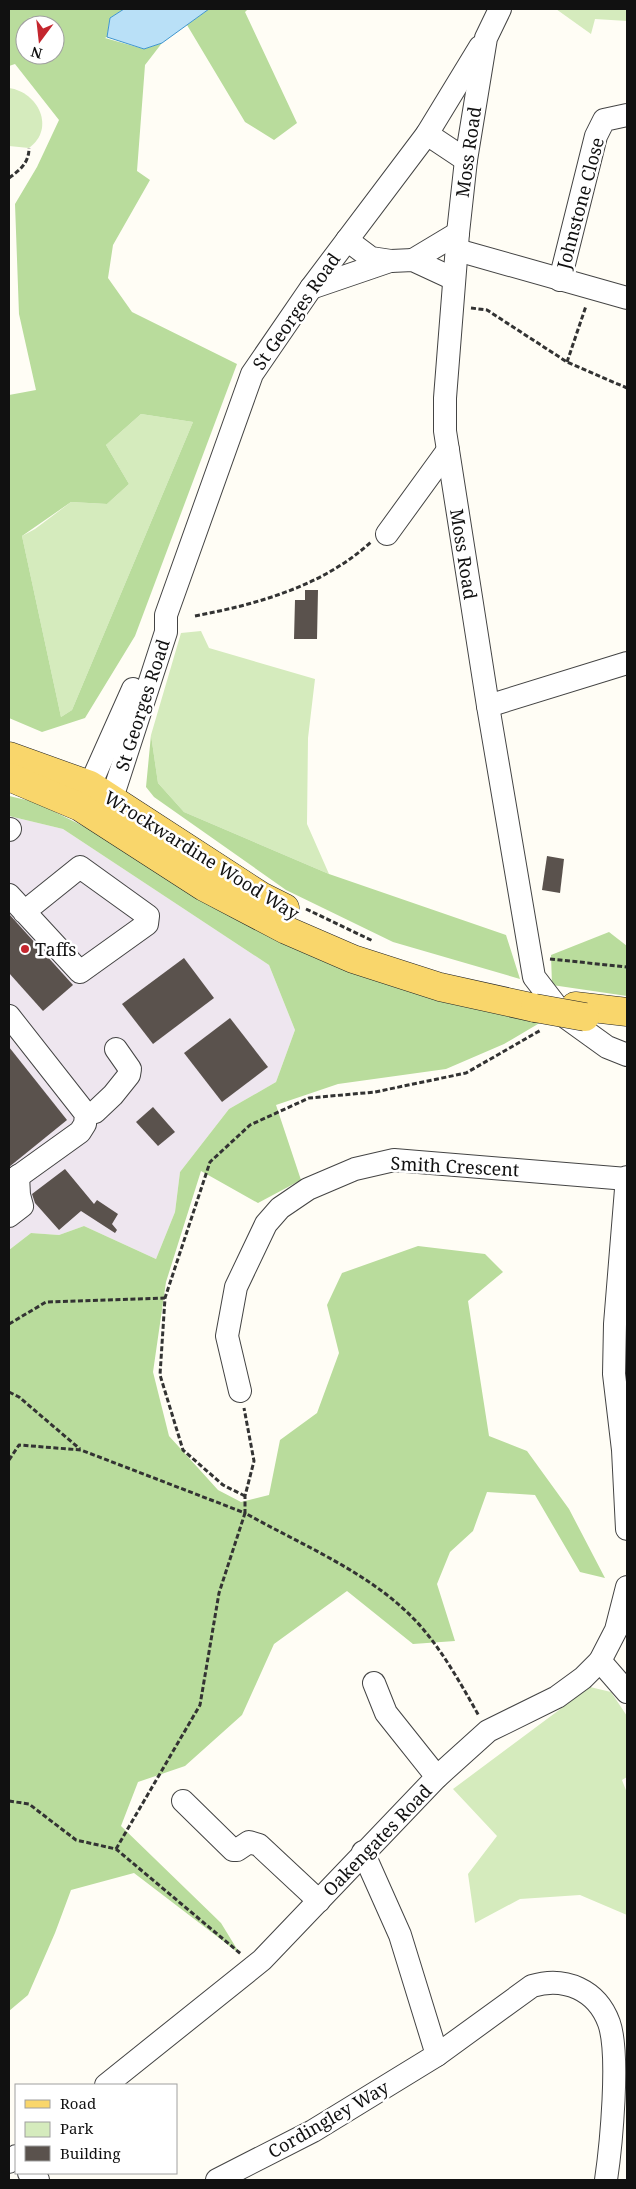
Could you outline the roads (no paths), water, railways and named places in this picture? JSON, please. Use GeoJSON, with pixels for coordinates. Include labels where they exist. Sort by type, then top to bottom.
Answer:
{"type":"FeatureCollection","features":[{"type":"Feature","properties":{"kind":"main road","name":"Wrockwardine Wood Way"},"geometry":{"type":"LineString","coordinates":[[9,756],[96,803],[204,887],[286,930],[353,959],[440,987],[532,1003],[627,1023]]}},
{"type":"Feature","properties":{"kind":"main road","name":"Wrockwardine Wood Way"},"geometry":{"type":"LineString","coordinates":[[9,777],[96,803]]}},
{"type":"Feature","properties":{"kind":"main road","name":"Wrockwardine Wood Way"},"geometry":{"type":"LineString","coordinates":[[575,1013],[627,1012]]}},
{"type":"Feature","properties":{"kind":"street","name":"Moss Road"},"geometry":{"type":"LineString","coordinates":[[500,9],[486,38],[466,160],[457,242],[445,398],[448,450],[488,706],[534,977],[575,1013],[607,1047],[627,1055]]}},
{"type":"Feature","properties":{"kind":"street","name":"St Georges Road"},"geometry":{"type":"LineString","coordinates":[[96,803],[122,717],[157,627],[166,615],[252,374],[311,288],[427,134],[486,38]]}},
{"type":"Feature","properties":{"kind":"street","name":"Johnstone Close"},"geometry":{"type":"LineString","coordinates":[[560,280],[596,136],[604,120],[627,115]]}},
{"type":"Feature","properties":{"kind":"street"},"geometry":{"type":"LineString","coordinates":[[427,134],[466,160]]}},
{"type":"Feature","properties":{"kind":"street"},"geometry":{"type":"LineString","coordinates":[[347,240],[372,258],[402,260],[454,279]]}},
{"type":"Feature","properties":{"kind":"street"},"geometry":{"type":"LineString","coordinates":[[311,288],[457,242]]}},
{"type":"Feature","properties":{"kind":"street","name":"Johnstone Close"},"geometry":{"type":"LineString","coordinates":[[457,242],[560,280],[627,298]]}},
{"type":"Feature","properties":{"kind":"street"},"geometry":{"type":"LineString","coordinates":[[391,529],[448,450]]}},
{"type":"Feature","properties":{"kind":"street"},"geometry":{"type":"LineString","coordinates":[[488,706],[627,663]]}},
{"type":"Feature","properties":{"kind":"street"},"geometry":{"type":"LineString","coordinates":[[9,895],[24,912],[80,972],[148,924],[148,916],[80,867],[24,912]]}},
{"type":"Feature","properties":{"kind":"street"},"geometry":{"type":"LineString","coordinates":[[9,1016],[86,1114],[85,1124],[80,1132],[13,1179],[22,1206],[9,1216]]}},
{"type":"Feature","properties":{"kind":"street"},"geometry":{"type":"LineString","coordinates":[[86,1114],[95,1112],[113,1095],[129,1075],[130,1069],[116,1049]]}},
{"type":"Feature","properties":{"kind":"street","name":"Smith Crescent"},"geometry":{"type":"LineString","coordinates":[[240,1391],[227,1336],[236,1287],[266,1224],[280,1208],[308,1189],[355,1170],[394,1160],[627,1178]]}},
{"type":"Feature","properties":{"kind":"street"},"geometry":{"type":"LineString","coordinates":[[627,1178],[615,1331],[614,1374],[625,1450],[627,1529]]}},
{"type":"Feature","properties":{"kind":"street","name":"Oakengates Road"},"geometry":{"type":"LineString","coordinates":[[107,2084],[255,1966],[437,1777],[488,1731],[557,1697],[583,1678],[600,1661],[616,1630],[627,1587]]}},
{"type":"Feature","properties":{"kind":"street"},"geometry":{"type":"LineString","coordinates":[[600,1661],[627,1692]]}},
{"type":"Feature","properties":{"kind":"street"},"geometry":{"type":"LineString","coordinates":[[374,1683],[386,1713],[437,1777]]}},
{"type":"Feature","properties":{"kind":"street"},"geometry":{"type":"LineString","coordinates":[[183,1801],[234,1850],[249,1842],[259,1845],[319,1901]]}},
{"type":"Feature","properties":{"kind":"street"},"geometry":{"type":"LineString","coordinates":[[364,1852],[400,1935],[437,2055]]}},
{"type":"Feature","properties":{"kind":"street","name":"Cordingley Way"},"geometry":{"type":"LineString","coordinates":[[217,2180],[313,2131],[437,2055],[532,1986],[548,1981],[564,1982],[594,1997],[606,2017],[613,2046],[620,2097],[606,2180]]}},
{"type":"Feature","properties":{"kind":"water"},"geometry":{"type":"Polygon","coordinates":[[[124,9],[209,9],[162,43],[144,49],[107,37],[110,18],[124,9]]]}},
{"type":"Feature","properties":{"kind":"place","name":"Taffs"},"geometry":{"type":"Point","coordinates":[25,949]}}]}
